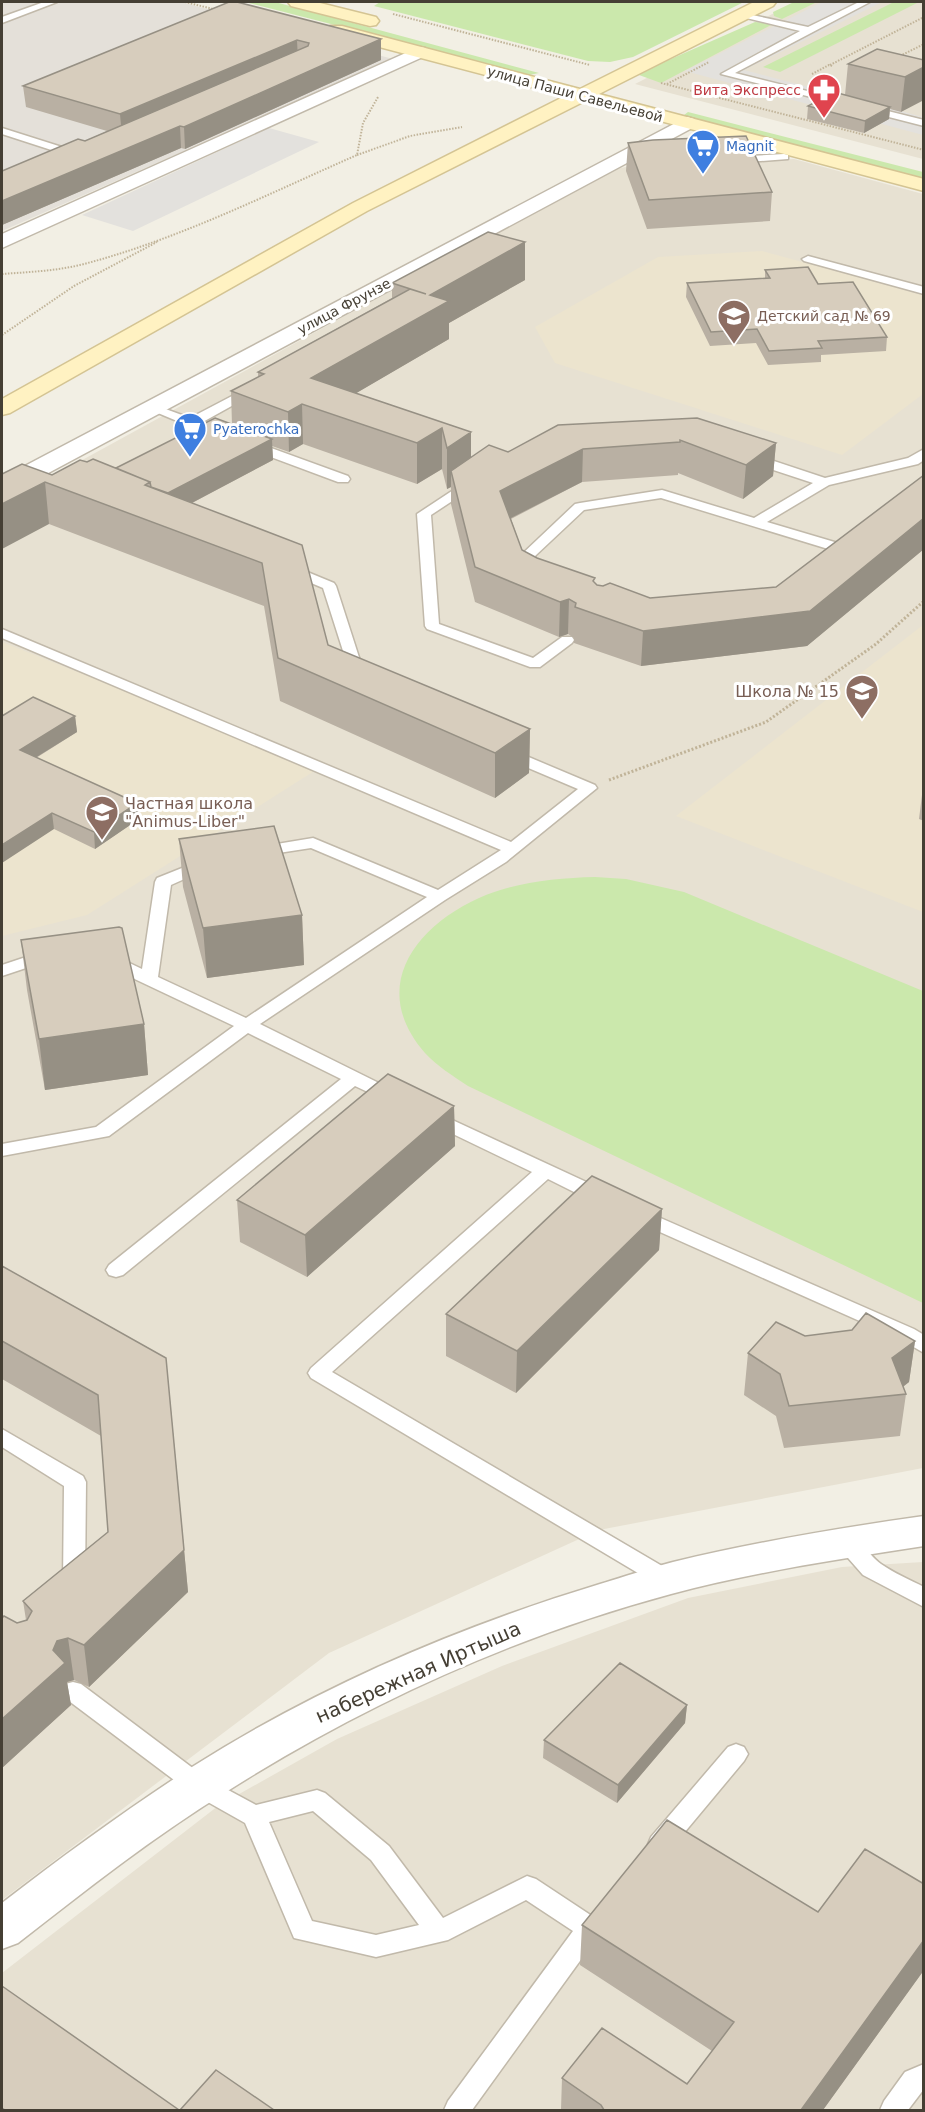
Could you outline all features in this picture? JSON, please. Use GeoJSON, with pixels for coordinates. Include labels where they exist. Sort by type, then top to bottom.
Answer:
{"type":"FeatureCollection","features":[{"type":"Feature","properties":{"kind":"main road"},"geometry":{"type":"LineString","coordinates":[[297,2],[389,26]]}},
{"type":"Feature","properties":{"kind":"main road"},"geometry":{"type":"LineString","coordinates":[[2,408],[360,207],[542,116],[581,86],[604,82],[767,2]]}},
{"type":"Feature","properties":{"kind":"main road","name":"улица Паши Савельевой"},"geometry":{"type":"LineString","coordinates":[[284,16],[419,52],[581,86],[687,123],[924,186]]}},
{"type":"Feature","properties":{"kind":"main road","name":"улица Паши Савельевой"},"geometry":{"type":"LineString","coordinates":[[604,82],[671,99]]}},
{"type":"Feature","properties":{"kind":"street"},"geometry":{"type":"LineString","coordinates":[[2,242],[419,52]]}},
{"type":"Feature","properties":{"kind":"street","name":"улица Фрунзе"},"geometry":{"type":"LineString","coordinates":[[2,488],[48,473],[152,408],[422,273],[608,165],[687,123]]}},
{"type":"Feature","properties":{"kind":"street","name":"набережная Иртыша"},"geometry":{"type":"LineString","coordinates":[[2,1929],[80,1866],[198,1785],[313,1718],[429,1662],[547,1616],[666,1579],[755,1558],[924,1531]]}},
{"type":"Feature","properties":{"kind":"lane"},"geometry":{"type":"LineString","coordinates":[[2,20],[52,2]]}},
{"type":"Feature","properties":{"kind":"lane"},"geometry":{"type":"LineString","coordinates":[[865,2],[726,74],[924,123]]}},
{"type":"Feature","properties":{"kind":"lane"},"geometry":{"type":"LineString","coordinates":[[741,14],[809,30]]}},
{"type":"Feature","properties":{"kind":"lane"},"geometry":{"type":"LineString","coordinates":[[2,131],[86,158]]}},
{"type":"Feature","properties":{"kind":"lane"},"geometry":{"type":"LineString","coordinates":[[717,161],[784,157]]}},
{"type":"Feature","properties":{"kind":"lane"},"geometry":{"type":"LineString","coordinates":[[608,165],[638,164]]}},
{"type":"Feature","properties":{"kind":"lane"},"geometry":{"type":"LineString","coordinates":[[808,259],[924,291]]}},
{"type":"Feature","properties":{"kind":"lane"},"geometry":{"type":"LineString","coordinates":[[191,423],[263,383]]}},
{"type":"Feature","properties":{"kind":"lane"},"geometry":{"type":"LineString","coordinates":[[152,408],[213,431]]}},
{"type":"Feature","properties":{"kind":"lane"},"geometry":{"type":"LineString","coordinates":[[234,439],[343,479]]}},
{"type":"Feature","properties":{"kind":"lane"},"geometry":{"type":"LineString","coordinates":[[734,453],[824,482]]}},
{"type":"Feature","properties":{"kind":"lane"},"geometry":{"type":"LineString","coordinates":[[757,522],[824,482],[920,459]]}},
{"type":"Feature","properties":{"kind":"lane"},"geometry":{"type":"LineString","coordinates":[[481,476],[424,514],[432,626],[535,664],[567,640]]}},
{"type":"Feature","properties":{"kind":"lane"},"geometry":{"type":"LineString","coordinates":[[542,587],[528,555],[580,507],[662,494],[847,545],[825,562]]}},
{"type":"Feature","properties":{"kind":"lane"},"geometry":{"type":"LineString","coordinates":[[274,562],[329,586],[364,692]]}},
{"type":"Feature","properties":{"kind":"lane"},"geometry":{"type":"LineString","coordinates":[[2,633],[513,849]]}},
{"type":"Feature","properties":{"kind":"lane"},"geometry":{"type":"LineString","coordinates":[[2,1150],[102,1132],[248,1026],[439,896],[513,849],[589,788],[492,747]]}},
{"type":"Feature","properties":{"kind":"lane"},"geometry":{"type":"LineString","coordinates":[[245,853],[313,843],[439,896]]}},
{"type":"Feature","properties":{"kind":"lane"},"geometry":{"type":"LineString","coordinates":[[149,979],[163,882],[222,857]]}},
{"type":"Feature","properties":{"kind":"lane"},"geometry":{"type":"LineString","coordinates":[[2,971],[65,949]]}},
{"type":"Feature","properties":{"kind":"lane"},"geometry":{"type":"LineString","coordinates":[[97,955],[248,1026],[544,1172],[907,1334],[924,1346]]}},
{"type":"Feature","properties":{"kind":"lane"},"geometry":{"type":"LineString","coordinates":[[116,1270],[353,1077]]}},
{"type":"Feature","properties":{"kind":"lane"},"geometry":{"type":"LineString","coordinates":[[544,1172],[318,1373],[666,1579]]}},
{"type":"Feature","properties":{"kind":"lane"},"geometry":{"type":"LineString","coordinates":[[2,1437],[75,1482],[75,1582],[59,1598]]}},
{"type":"Feature","properties":{"kind":"lane"},"geometry":{"type":"LineString","coordinates":[[845,1542],[858,1552],[871,1569],[924,1598]]}},
{"type":"Feature","properties":{"kind":"lane"},"geometry":{"type":"LineString","coordinates":[[74,1691],[198,1785],[254,1816],[303,1930],[376,1946],[439,1932],[527,1887],[597,1918],[457,2110]]}},
{"type":"Feature","properties":{"kind":"lane"},"geometry":{"type":"LineString","coordinates":[[644,1864],[736,1754]]}},
{"type":"Feature","properties":{"kind":"lane"},"geometry":{"type":"LineString","coordinates":[[254,1816],[317,1800],[380,1853],[439,1932]]}},
{"type":"Feature","properties":{"kind":"lane"},"geometry":{"type":"LineString","coordinates":[[893,2110],[914,2081],[924,2076]]}},
{"type":"Feature","properties":{"kind":"path"},"geometry":{"type":"LineString","coordinates":[[829,65],[924,17]]}},
{"type":"Feature","properties":{"kind":"path"},"geometry":{"type":"LineString","coordinates":[[896,58],[924,44]]}},
{"type":"Feature","properties":{"kind":"path"},"geometry":{"type":"LineString","coordinates":[[357,155],[363,123],[379,96]]}},
{"type":"Feature","properties":{"kind":"path"},"geometry":{"type":"LineString","coordinates":[[2,335],[94,272],[173,235],[357,155],[410,136],[467,126]]}},
{"type":"Feature","properties":{"kind":"path"},"geometry":{"type":"LineString","coordinates":[[2,274],[41,271],[83,264],[173,235]]}},
{"type":"Feature","properties":{"kind":"path"},"geometry":{"type":"LineString","coordinates":[[589,788],[766,722],[876,644],[924,601]]}},
{"type":"Feature","properties":{"kind":"shaded area"},"geometry":{"type":"Polygon","coordinates":[[[2,2],[181,2],[393,59],[2,231],[2,2]]]}},
{"type":"Feature","properties":{"kind":"shaded area"},"geometry":{"type":"Polygon","coordinates":[[[796,2],[923,2],[923,159],[635,84],[796,2]]]}},
{"type":"Feature","properties":{"kind":"shaded area"},"geometry":{"type":"Polygon","coordinates":[[[822,2],[882,2],[744,70],[923,117],[923,135],[685,71],[822,2]]]}},
{"type":"Feature","properties":{"kind":"shaded area"},"geometry":{"type":"Polygon","coordinates":[[[269,128],[319,142],[133,231],[82,215],[269,128]]]}},
{"type":"Feature","properties":{"kind":"shaded area"},"geometry":{"type":"Polygon","coordinates":[[[794,159],[923,194],[923,1468],[599,1530],[329,1653],[2,1900],[2,504],[611,170],[631,166],[794,159]]]}},
{"type":"Feature","properties":{"kind":"shaded area","name":"Детский сад № 69"},"geometry":{"type":"Polygon","coordinates":[[[762,251],[923,295],[923,394],[842,455],[555,363],[535,327],[658,257],[762,251]]]}},
{"type":"Feature","properties":{"kind":"shaded area","name":"Школа № 15"},"geometry":{"type":"Polygon","coordinates":[[[923,625],[923,912],[676,816],[923,625]]]}},
{"type":"Feature","properties":{"kind":"shaded area","name":"Частная школа \"Animus-Liber\""},"geometry":{"type":"Polygon","coordinates":[[[2,642],[319,768],[87,915],[2,936],[2,642]]]}},
{"type":"Feature","properties":{"kind":"shaded area"},"geometry":{"type":"Polygon","coordinates":[[[923,1562],[923,2110],[2,2110],[2,1973],[218,1806],[337,1739],[502,1666],[688,1598],[842,1567],[923,1562]]]}},
{"type":"Feature","properties":{"kind":"green space"},"geometry":{"type":"Polygon","coordinates":[[[245,2],[275,2],[539,73],[529,75],[245,2]]]}},
{"type":"Feature","properties":{"kind":"green space"},"geometry":{"type":"Polygon","coordinates":[[[380,2],[744,2],[633,57],[610,62],[588,61],[374,6],[380,2]]]}},
{"type":"Feature","properties":{"kind":"green space"},"geometry":{"type":"Polygon","coordinates":[[[794,2],[817,2],[782,19],[774,16],[773,12],[794,2]]]}},
{"type":"Feature","properties":{"kind":"green space"},"geometry":{"type":"Polygon","coordinates":[[[894,2],[919,2],[780,72],[763,67],[894,2]]]}},
{"type":"Feature","properties":{"kind":"green space"},"geometry":{"type":"Polygon","coordinates":[[[755,22],[773,24],[661,83],[639,75],[639,73],[755,22]]]}},
{"type":"Feature","properties":{"kind":"green space"},"geometry":{"type":"Polygon","coordinates":[[[688,112],[923,172],[923,181],[687,119],[684,115],[688,112]]]}},
{"type":"Feature","properties":{"kind":"green space"},"geometry":{"type":"Polygon","coordinates":[[[565,878],[626,879],[684,892],[923,991],[923,1303],[468,1086],[440,1067],[425,1053],[409,1029],[401,1006],[400,984],[406,963],[418,943],[455,911],[479,898],[521,885],[565,878]]]}},
{"type":"Feature","properties":{"kind":"building"},"geometry":{"type":"Polygon","coordinates":[[[229,2],[237,2],[381,39],[184,127],[180,126],[2,201],[2,171],[78,139],[85,141],[308,46],[309,43],[297,40],[120,114],[23,86],[229,2]]]}},
{"type":"Feature","properties":{"kind":"building"},"geometry":{"type":"Polygon","coordinates":[[[877,49],[924,60],[924,67],[905,77],[848,64],[877,49]]]}},
{"type":"Feature","properties":{"kind":"building"},"geometry":{"type":"Polygon","coordinates":[[[834,92],[890,107],[865,121],[808,106],[834,92]]]}},
{"type":"Feature","properties":{"kind":"building"},"geometry":{"type":"Polygon","coordinates":[[[746,136],[772,192],[649,200],[628,143],[653,140],[746,136]]]}},
{"type":"Feature","properties":{"kind":"building"},"geometry":{"type":"Polygon","coordinates":[[[488,232],[525,242],[430,295],[449,301],[311,378],[471,432],[447,448],[442,428],[417,443],[302,404],[288,412],[231,391],[264,374],[258,372],[410,289],[426,294],[392,283],[488,232]]]}},
{"type":"Feature","properties":{"kind":"building"},"geometry":{"type":"Polygon","coordinates":[[[808,267],[818,284],[853,282],[887,337],[818,341],[822,348],[769,351],[757,329],[711,332],[687,283],[770,278],[765,270],[808,267]]]}},
{"type":"Feature","properties":{"kind":"building"},"geometry":{"type":"Polygon","coordinates":[[[215,418],[272,439],[168,493],[151,487],[150,482],[116,468],[215,418]]]}},
{"type":"Feature","properties":{"kind":"building"},"geometry":{"type":"Polygon","coordinates":[[[697,418],[776,443],[746,465],[680,440],[680,442],[583,449],[500,491],[522,550],[537,558],[595,578],[593,581],[597,585],[603,586],[610,583],[650,598],[776,587],[924,475],[924,518],[810,611],[643,631],[575,607],[576,603],[569,599],[560,602],[475,567],[451,471],[489,445],[508,452],[558,425],[697,418]]]}},
{"type":"Feature","properties":{"kind":"building"},"geometry":{"type":"Polygon","coordinates":[[[93,459],[150,482],[145,485],[302,545],[328,645],[530,729],[495,753],[278,658],[262,563],[45,482],[2,504],[2,474],[22,464],[52,475],[80,460],[87,462],[93,459]]]}},
{"type":"Feature","properties":{"kind":"building"},"geometry":{"type":"Polygon","coordinates":[[[33,697],[75,716],[20,750],[137,803],[94,832],[52,813],[2,845],[2,716],[33,697]]]}},
{"type":"Feature","properties":{"kind":"building"},"geometry":{"type":"Polygon","coordinates":[[[274,826],[302,915],[203,928],[179,839],[274,826]]]}},
{"type":"Feature","properties":{"kind":"building"},"geometry":{"type":"Polygon","coordinates":[[[122,928],[144,1024],[39,1039],[21,940],[122,928]]]}},
{"type":"Feature","properties":{"kind":"building"},"geometry":{"type":"Polygon","coordinates":[[[388,1074],[454,1106],[305,1235],[237,1200],[388,1074]]]}},
{"type":"Feature","properties":{"kind":"building"},"geometry":{"type":"Polygon","coordinates":[[[592,1176],[662,1209],[517,1351],[446,1314],[592,1176]]]}},
{"type":"Feature","properties":{"kind":"building"},"geometry":{"type":"Polygon","coordinates":[[[2,1266],[166,1358],[184,1550],[84,1645],[68,1638],[57,1641],[53,1650],[65,1663],[2,1719],[2,1618],[4,1616],[17,1623],[27,1620],[32,1611],[23,1601],[108,1532],[98,1395],[2,1341],[2,1266]]]}},
{"type":"Feature","properties":{"kind":"building"},"geometry":{"type":"Polygon","coordinates":[[[866,1313],[915,1341],[892,1358],[906,1394],[789,1406],[780,1374],[748,1353],[776,1322],[805,1336],[852,1330],[866,1313]]]}},
{"type":"Feature","properties":{"kind":"building"},"geometry":{"type":"Polygon","coordinates":[[[620,1663],[687,1705],[618,1785],[544,1740],[620,1663]]]}},
{"type":"Feature","properties":{"kind":"building"},"geometry":{"type":"Polygon","coordinates":[[[667,1820],[818,1912],[865,1849],[924,1884],[924,1940],[801,2110],[604,2110],[601,2105],[562,2078],[602,2028],[687,2084],[734,2022],[582,1925],[667,1820]]]}},
{"type":"Feature","properties":{"kind":"building"},"geometry":{"type":"Polygon","coordinates":[[[2,1986],[179,2110],[5,2110],[2,2108],[2,1986]]]}},
{"type":"Feature","properties":{"kind":"building"},"geometry":{"type":"Polygon","coordinates":[[[216,2070],[274,2110],[180,2110],[216,2070]]]}},
{"type":"Feature","properties":{"kind":"place","name":"Вита Экспресс"},"geometry":{"type":"Point","coordinates":[824,119]}},
{"type":"Feature","properties":{"kind":"place","name":"Magnit"},"geometry":{"type":"Point","coordinates":[703,175]}},
{"type":"Feature","properties":{"kind":"place","name":"Детский сад № 69"},"geometry":{"type":"Point","coordinates":[734,345]}},
{"type":"Feature","properties":{"kind":"place","name":"Pyaterochka"},"geometry":{"type":"Point","coordinates":[190,458]}},
{"type":"Feature","properties":{"kind":"place","name":"Школа № 15"},"geometry":{"type":"Point","coordinates":[862,720]}},
{"type":"Feature","properties":{"kind":"place","name":"Частная школа \"Animus-Liber\""},"geometry":{"type":"Point","coordinates":[102,841]}}]}
